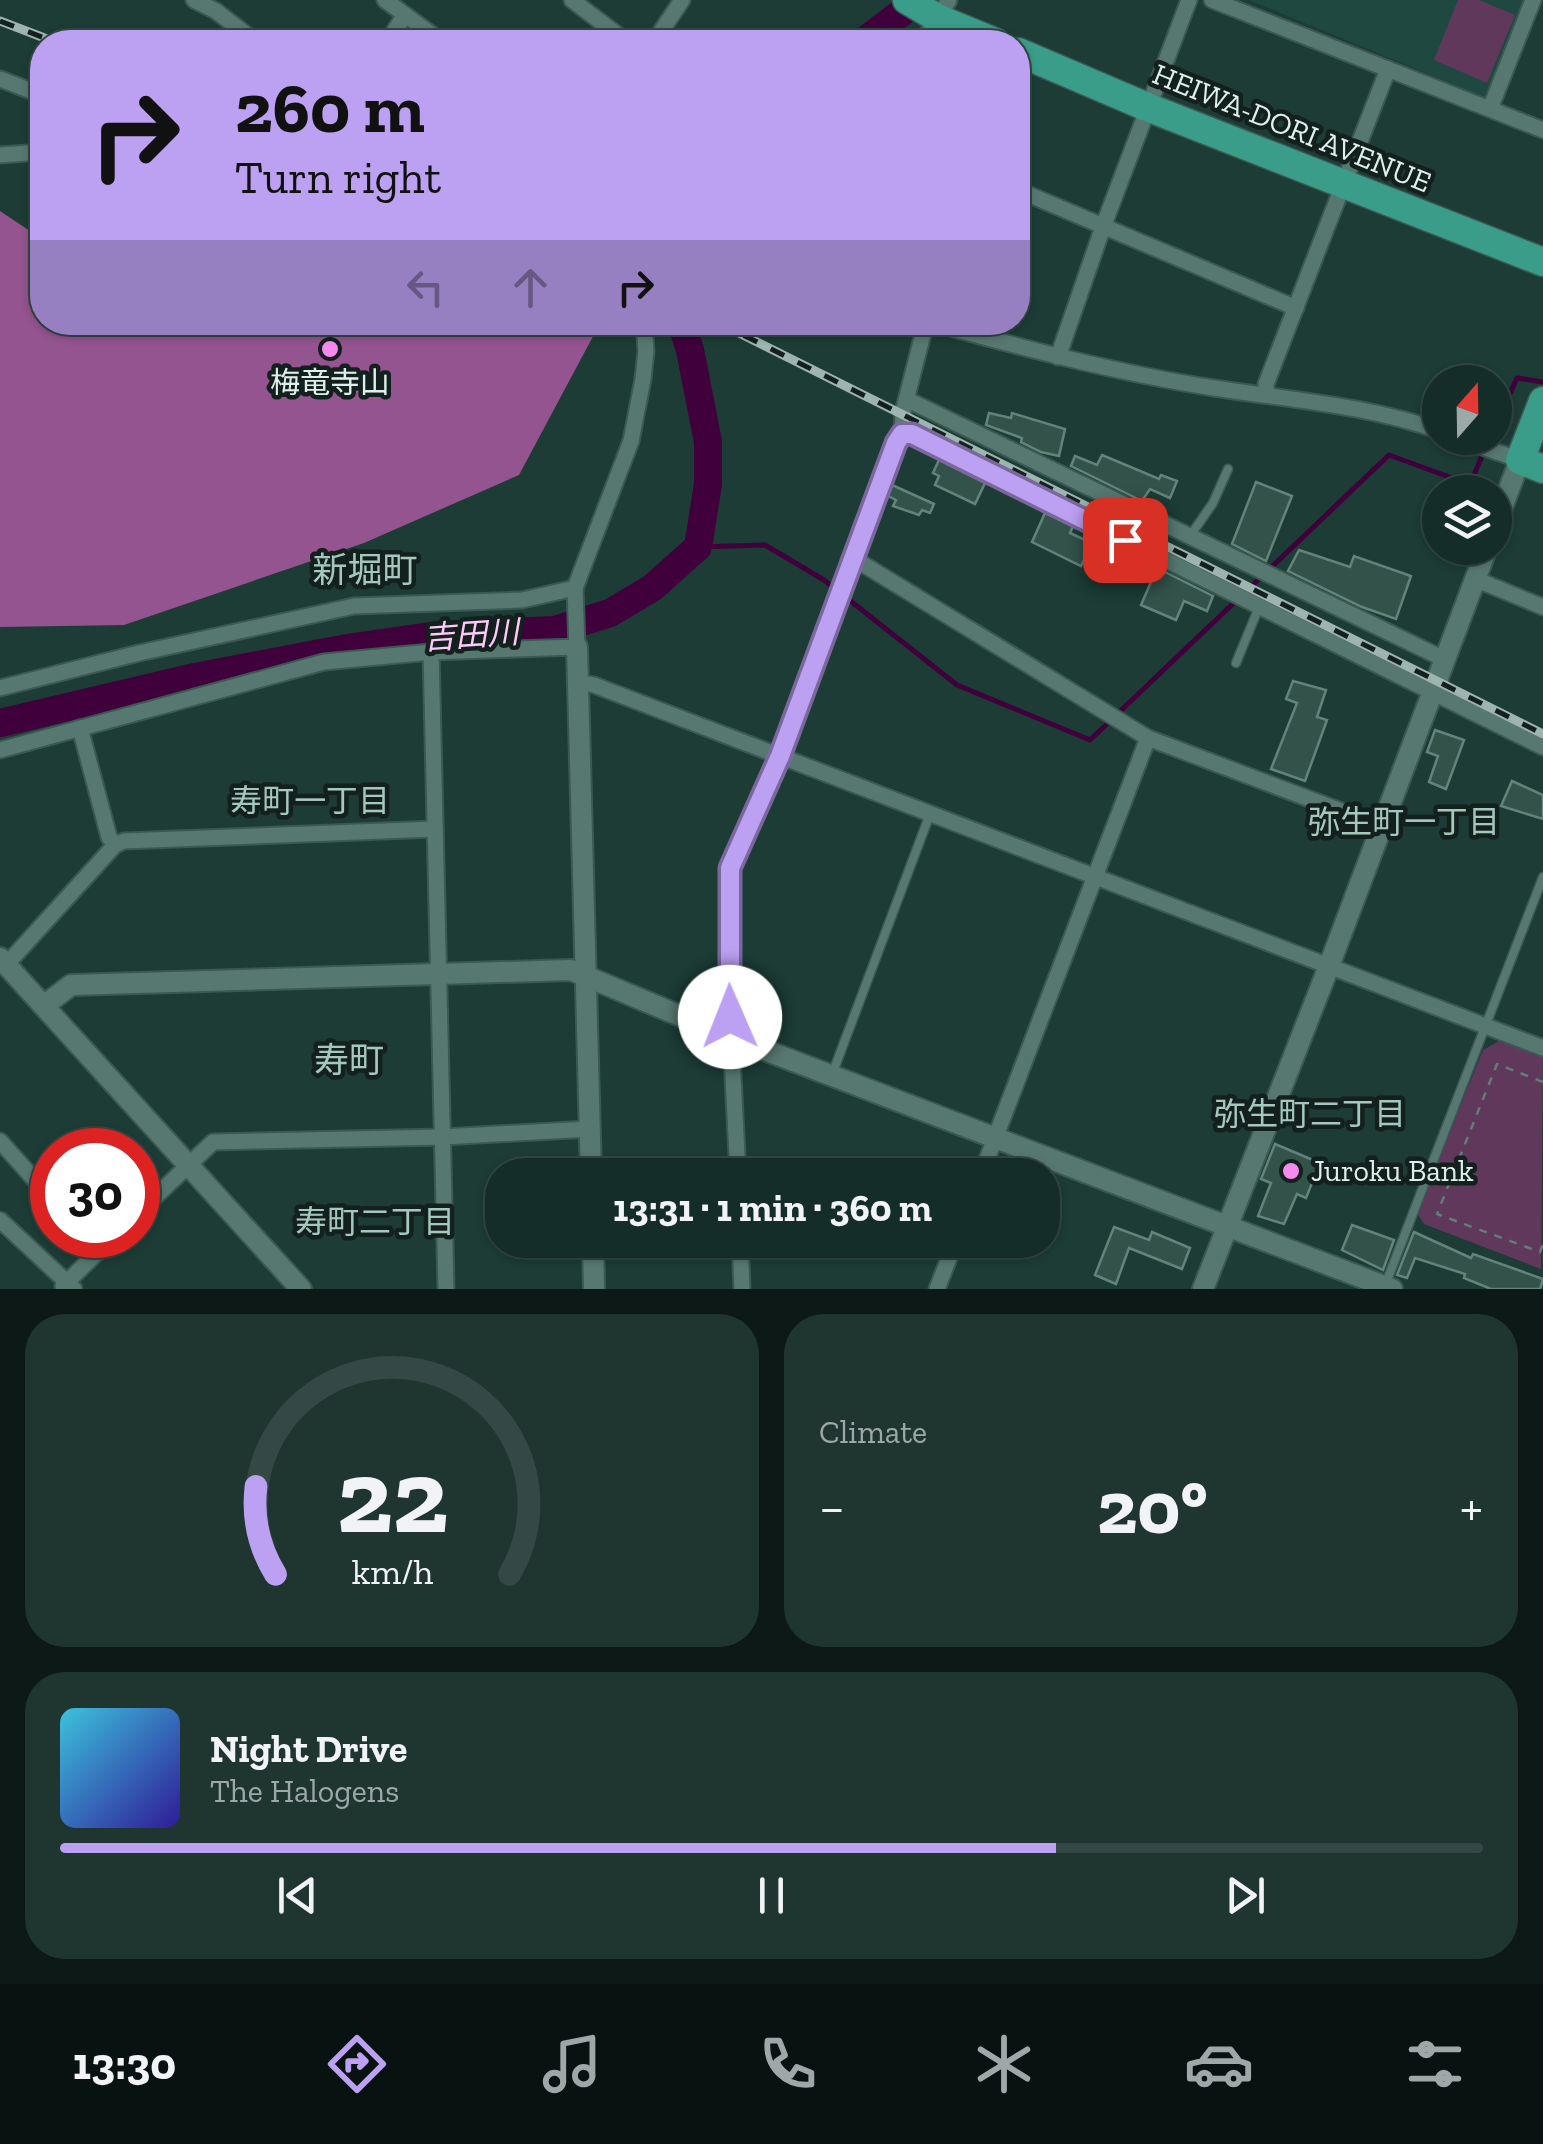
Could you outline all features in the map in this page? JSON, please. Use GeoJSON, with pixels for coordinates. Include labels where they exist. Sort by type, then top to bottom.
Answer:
{"type":"FeatureCollection","features":[{"type":"Feature","properties":{"kind":"highway"},"geometry":{"type":"LineString","coordinates":[[930,8],[972,30]]}},
{"type":"Feature","properties":{"kind":"highway","name":"HEIWA-DORI AVENUE"},"geometry":{"type":"LineString","coordinates":[[1030,57],[1543,262]]}},
{"type":"Feature","properties":{"kind":"highway"},"geometry":{"type":"LineString","coordinates":[[1531,464],[1543,402]]}},
{"type":"Feature","properties":{"kind":"street"},"geometry":{"type":"LineString","coordinates":[[194,0],[222,6],[245,30]]}},
{"type":"Feature","properties":{"kind":"street"},"geometry":{"type":"LineString","coordinates":[[384,0],[426,30]]}},
{"type":"Feature","properties":{"kind":"street"},"geometry":{"type":"LineString","coordinates":[[572,0],[611,30]]}},
{"type":"Feature","properties":{"kind":"street"},"geometry":{"type":"LineString","coordinates":[[662,30],[682,0]]}},
{"type":"Feature","properties":{"kind":"street"},"geometry":{"type":"LineString","coordinates":[[1058,357],[1102,227],[1189,0]]}},
{"type":"Feature","properties":{"kind":"street"},"geometry":{"type":"LineString","coordinates":[[1212,0],[1543,130]]}},
{"type":"Feature","properties":{"kind":"street"},"geometry":{"type":"LineString","coordinates":[[1490,109],[1533,0]]}},
{"type":"Feature","properties":{"kind":"street"},"geometry":{"type":"LineString","coordinates":[[395,30],[405,15]]}},
{"type":"Feature","properties":{"kind":"street"},"geometry":{"type":"LineString","coordinates":[[1266,395],[1266,384],[1388,69]]}},
{"type":"Feature","properties":{"kind":"street"},"geometry":{"type":"LineString","coordinates":[[0,79],[30,90]]}},
{"type":"Feature","properties":{"kind":"street"},"geometry":{"type":"LineString","coordinates":[[0,155],[30,153]]}},
{"type":"Feature","properties":{"kind":"street"},"geometry":{"type":"LineString","coordinates":[[1030,195],[1296,308]]}},
{"type":"Feature","properties":{"kind":"street"},"geometry":{"type":"LineString","coordinates":[[591,1158],[576,592],[631,441],[644,379],[645,335]]}},
{"type":"Feature","properties":{"kind":"street"},"geometry":{"type":"LineString","coordinates":[[737,1158],[729,998],[730,868],[780,756],[902,434],[924,335]]}},
{"type":"Feature","properties":{"kind":"street"},"geometry":{"type":"LineString","coordinates":[[976,335],[1176,382],[1363,408],[1422,426]]}},
{"type":"Feature","properties":{"kind":"street"},"geometry":{"type":"LineString","coordinates":[[908,400],[1444,659]]}},
{"type":"Feature","properties":{"kind":"street"},"geometry":{"type":"LineString","coordinates":[[902,434],[912,434],[1543,747]]}},
{"type":"Feature","properties":{"kind":"street"},"geometry":{"type":"LineString","coordinates":[[1505,455],[1531,464],[1512,497]]}},
{"type":"Feature","properties":{"kind":"street"},"geometry":{"type":"LineString","coordinates":[[853,558],[1148,738],[1382,826]]}},
{"type":"Feature","properties":{"kind":"street"},"geometry":{"type":"LineString","coordinates":[[1203,1289],[1480,565]]}},
{"type":"Feature","properties":{"kind":"street"},"geometry":{"type":"LineString","coordinates":[[1475,579],[1543,606]]}},
{"type":"Feature","properties":{"kind":"street"},"geometry":{"type":"LineString","coordinates":[[0,688],[354,606],[522,600],[576,592]]}},
{"type":"Feature","properties":{"kind":"street"},"geometry":{"type":"LineString","coordinates":[[0,750],[324,662],[577,639]]}},
{"type":"Feature","properties":{"kind":"street"},"geometry":{"type":"LineString","coordinates":[[431,652],[446,1289]]}},
{"type":"Feature","properties":{"kind":"street"},"geometry":{"type":"LineString","coordinates":[[578,682],[1543,1048]]}},
{"type":"Feature","properties":{"kind":"street"},"geometry":{"type":"LineString","coordinates":[[80,728],[109,837],[115,846]]}},
{"type":"Feature","properties":{"kind":"street"},"geometry":{"type":"LineString","coordinates":[[987,1158],[1148,738]]}},
{"type":"Feature","properties":{"kind":"street"},"geometry":{"type":"LineString","coordinates":[[301,1289],[3,961],[124,841],[435,829]]}},
{"type":"Feature","properties":{"kind":"street"},"geometry":{"type":"LineString","coordinates":[[45,1005],[70,985],[571,970],[733,1038],[1389,1288]]}},
{"type":"Feature","properties":{"kind":"street"},"geometry":{"type":"LineString","coordinates":[[160,1191],[213,1142],[442,1137],[590,1128]]}},
{"type":"Feature","properties":{"kind":"street"},"geometry":{"type":"LineString","coordinates":[[0,1140],[30,1174]]}},
{"type":"Feature","properties":{"kind":"street"},"geometry":{"type":"LineString","coordinates":[[0,1220],[67,1287],[92,1258]]}},
{"type":"Feature","properties":{"kind":"street"},"geometry":{"type":"LineString","coordinates":[[593,1258],[594,1289]]}},
{"type":"Feature","properties":{"kind":"street"},"geometry":{"type":"LineString","coordinates":[[741,1258],[742,1289]]}},
{"type":"Feature","properties":{"kind":"street"},"geometry":{"type":"LineString","coordinates":[[941,1288],[950,1258]]}},
{"type":"Feature","properties":{"kind":"lane"},"geometry":{"type":"LineString","coordinates":[[1190,536],[1228,469]]}},
{"type":"Feature","properties":{"kind":"lane"},"geometry":{"type":"LineString","coordinates":[[1236,663],[1246,600]]}},
{"type":"Feature","properties":{"kind":"lane"},"geometry":{"type":"LineString","coordinates":[[831,1076],[930,814]]}},
{"type":"Feature","properties":{"kind":"lane"},"geometry":{"type":"LineString","coordinates":[[1389,1288],[1543,877]]}},
{"type":"Feature","properties":{"kind":"path"},"geometry":{"type":"LineString","coordinates":[[1543,1082],[1497,1064],[1437,1214],[1540,1252],[1543,1244]]}},
{"type":"Feature","properties":{"kind":"shaded area"},"geometry":{"type":"Polygon","coordinates":[[[1249,0],[1524,0],[1486,98],[1249,0]]]}},
{"type":"Feature","properties":{"kind":"shaded area"},"geometry":{"type":"Polygon","coordinates":[[[1458,0],[1479,0],[1515,15],[1487,83],[1434,60],[1458,0]]]}},
{"type":"Feature","properties":{"kind":"shaded area"},"geometry":{"type":"Polygon","coordinates":[[[0,211],[30,231],[30,335],[594,335],[519,475],[364,543],[124,625],[0,627],[0,211]]]}},
{"type":"Feature","properties":{"kind":"shaded area"},"geometry":{"type":"Polygon","coordinates":[[[1499,1041],[1543,1057],[1541,1269],[1424,1224],[1417,1213],[1483,1050],[1499,1041]]]}},
{"type":"Feature","properties":{"kind":"building"},"geometry":{"type":"Polygon","coordinates":[[[989,413],[1011,418],[1012,413],[1065,429],[1059,456],[1041,452],[1021,442],[1022,438],[986,425],[989,413]]]}},
{"type":"Feature","properties":{"kind":"building"},"geometry":{"type":"Polygon","coordinates":[[[1102,455],[1159,479],[1161,475],[1177,481],[1170,498],[1150,489],[1142,501],[1071,466],[1075,456],[1097,465],[1102,455]]]}},
{"type":"Feature","properties":{"kind":"building"},"geometry":{"type":"Polygon","coordinates":[[[939,460],[985,483],[975,504],[935,485],[939,476],[933,473],[939,460]]]}},
{"type":"Feature","properties":{"kind":"building"},"geometry":{"type":"Polygon","coordinates":[[[1256,482],[1292,496],[1266,561],[1232,544],[1256,482]]]}},
{"type":"Feature","properties":{"kind":"building"},"geometry":{"type":"Polygon","coordinates":[[[892,485],[934,504],[930,513],[922,510],[919,515],[893,506],[896,500],[888,496],[892,485]]]}},
{"type":"Feature","properties":{"kind":"building"},"geometry":{"type":"Polygon","coordinates":[[[1045,513],[1073,526],[1070,533],[1092,543],[1081,566],[1032,542],[1045,513]]]}},
{"type":"Feature","properties":{"kind":"building"},"geometry":{"type":"Polygon","coordinates":[[[1299,550],[1350,567],[1354,556],[1411,576],[1396,619],[1288,571],[1299,550]]]}},
{"type":"Feature","properties":{"kind":"building"},"geometry":{"type":"Polygon","coordinates":[[[1157,568],[1213,596],[1207,611],[1184,601],[1176,620],[1141,605],[1157,568]]]}},
{"type":"Feature","properties":{"kind":"building"},"geometry":{"type":"Polygon","coordinates":[[[1293,681],[1326,690],[1317,717],[1327,720],[1305,781],[1271,769],[1297,703],[1286,699],[1293,681]]]}},
{"type":"Feature","properties":{"kind":"building"},"geometry":{"type":"Polygon","coordinates":[[[1435,730],[1464,740],[1446,789],[1429,782],[1438,756],[1427,752],[1435,730]]]}},
{"type":"Feature","properties":{"kind":"building"},"geometry":{"type":"Polygon","coordinates":[[[1512,781],[1543,795],[1543,819],[1501,806],[1512,781]]]}},
{"type":"Feature","properties":{"kind":"building","name":"Juroku Bank"},"geometry":{"type":"Polygon","coordinates":[[[1275,1144],[1320,1163],[1306,1198],[1297,1194],[1284,1224],[1258,1216],[1271,1183],[1261,1179],[1275,1144]]]}},
{"type":"Feature","properties":{"kind":"building"},"geometry":{"type":"Polygon","coordinates":[[[1352,1225],[1394,1240],[1383,1270],[1342,1250],[1352,1225]]]}},
{"type":"Feature","properties":{"kind":"building"},"geometry":{"type":"Polygon","coordinates":[[[1114,1227],[1149,1240],[1152,1232],[1190,1248],[1182,1269],[1129,1248],[1116,1284],[1095,1275],[1114,1227]]]}},
{"type":"Feature","properties":{"kind":"building"},"geometry":{"type":"Polygon","coordinates":[[[1414,1232],[1471,1258],[1473,1254],[1543,1279],[1540,1289],[1491,1289],[1464,1278],[1465,1274],[1415,1258],[1407,1278],[1397,1275],[1414,1232]]]}},
{"type":"Feature","properties":{"kind":"waterway","name":"吉田川"},"geometry":{"type":"LineString","coordinates":[[879,30],[918,0]]}},
{"type":"Feature","properties":{"kind":"waterway","name":"吉田川"},"geometry":{"type":"LineString","coordinates":[[0,723],[195,677],[347,648],[437,635],[555,630],[610,613],[652,588],[698,547],[708,484],[708,442],[685,335]]}},
{"type":"Feature","properties":{"kind":"waterway"},"geometry":{"type":"LineString","coordinates":[[1512,389],[1517,378],[1543,382]]}},
{"type":"Feature","properties":{"kind":"waterway"},"geometry":{"type":"LineString","coordinates":[[698,547],[765,545],[824,580],[957,685],[1090,740],[1389,455],[1463,482],[1472,479],[1483,455]]}},
{"type":"Feature","properties":{"kind":"railway"},"geometry":{"type":"LineString","coordinates":[[0,21],[30,32]]}},
{"type":"Feature","properties":{"kind":"railway"},"geometry":{"type":"LineString","coordinates":[[743,335],[1543,734]]}},
{"type":"Feature","properties":{"kind":"place","name":"梅竜寺山"},"geometry":{"type":"Point","coordinates":[330,349]}},
{"type":"Feature","properties":{"kind":"place","name":"Juroku Bank"},"geometry":{"type":"Point","coordinates":[1291,1171]}},
{"type":"Feature","properties":{"kind":"district","name":"新堀町"},"geometry":{"type":"Point","coordinates":[365,570]}},
{"type":"Feature","properties":{"kind":"district","name":"寿町一丁目"},"geometry":{"type":"Point","coordinates":[310,801]}},
{"type":"Feature","properties":{"kind":"district","name":"弥生町一丁目"},"geometry":{"type":"Point","coordinates":[1404,822]}},
{"type":"Feature","properties":{"kind":"district","name":"寿町"},"geometry":{"type":"Point","coordinates":[349,1060]}},
{"type":"Feature","properties":{"kind":"district","name":"弥生町二丁目"},"geometry":{"type":"Point","coordinates":[1310,1114]}},
{"type":"Feature","properties":{"kind":"district","name":"寿町二丁目"},"geometry":{"type":"Point","coordinates":[375,1222]}},
{"type":"Feature","properties":{"kind":"route"},"geometry":{"type":"LineString","coordinates":[[730,1017],[730,868],[780,756],[902,434],[912,434],[1125,540]]}}]}
